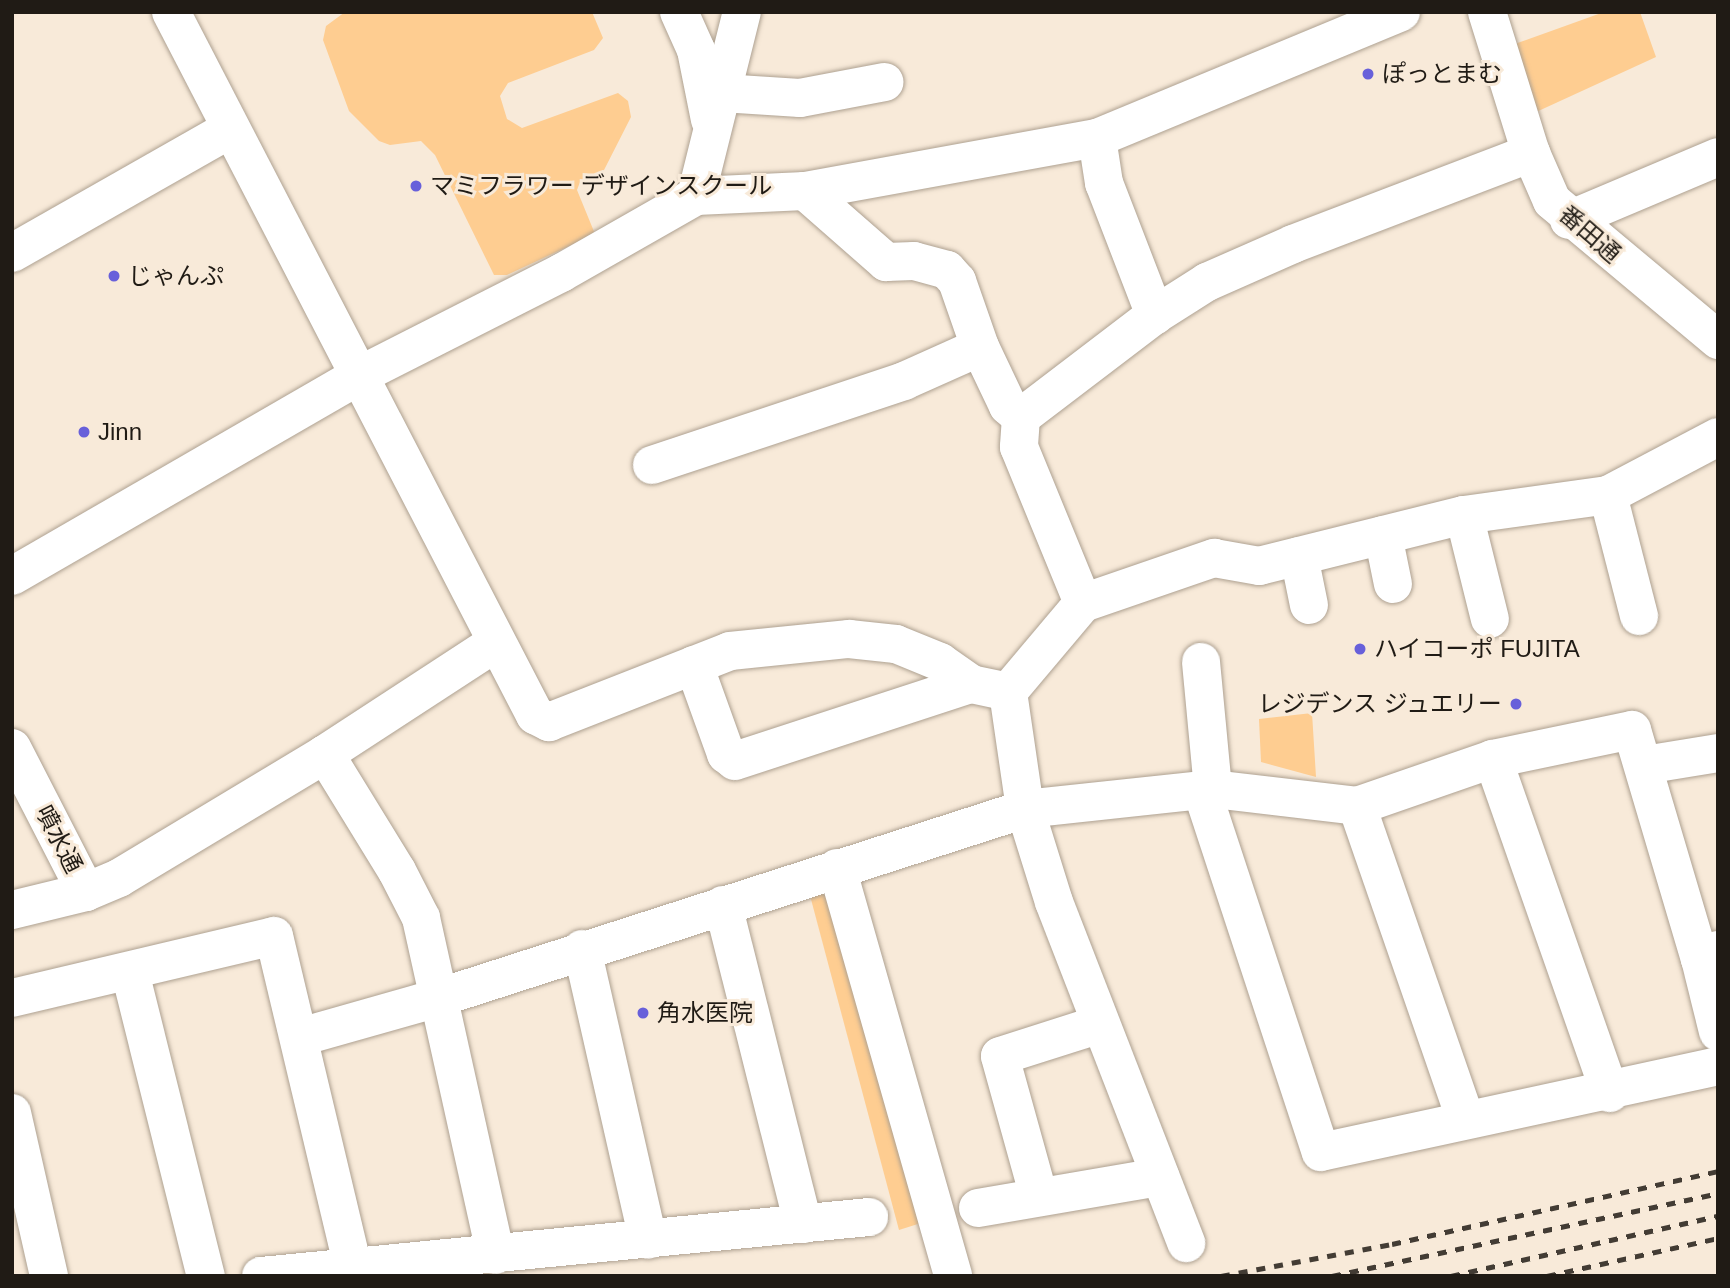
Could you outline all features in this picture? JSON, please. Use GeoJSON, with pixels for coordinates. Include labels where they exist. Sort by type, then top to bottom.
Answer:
{"type":"FeatureCollection","features":[{"type":"Feature","properties":{"kind":"street"},"geometry":{"type":"LineString","coordinates":[[171,12],[535,716],[550,722],[730,651],[849,639],[896,644],[940,663],[971,684],[1008,692]]}},
{"type":"Feature","properties":{"kind":"street"},"geometry":{"type":"LineString","coordinates":[[679,12],[696,50],[714,139]]}},
{"type":"Feature","properties":{"kind":"street"},"geometry":{"type":"LineString","coordinates":[[696,196],[714,139],[742,12]]}},
{"type":"Feature","properties":{"kind":"street"},"geometry":{"type":"LineString","coordinates":[[12,576],[358,376],[594,256],[696,196],[804,191],[1097,138],[1401,12]]}},
{"type":"Feature","properties":{"kind":"street","name":"番田通"},"geometry":{"type":"LineString","coordinates":[[1487,12],[1531,153],[1552,201],[1569,220],[1718,340]]}},
{"type":"Feature","properties":{"kind":"street"},"geometry":{"type":"LineString","coordinates":[[722,93],[800,98],[885,82]]}},
{"type":"Feature","properties":{"kind":"street"},"geometry":{"type":"LineString","coordinates":[[12,253],[230,129]]}},
{"type":"Feature","properties":{"kind":"street"},"geometry":{"type":"LineString","coordinates":[[1097,138],[1104,183],[1155,316]]}},
{"type":"Feature","properties":{"kind":"street"},"geometry":{"type":"LineString","coordinates":[[1021,417],[1155,316],[1207,282],[1293,244],[1531,153]]}},
{"type":"Feature","properties":{"kind":"street"},"geometry":{"type":"LineString","coordinates":[[1569,220],[1718,157]]}},
{"type":"Feature","properties":{"kind":"street"},"geometry":{"type":"LineString","coordinates":[[804,191],[886,262],[914,261],[947,270],[965,293],[980,346],[1008,406],[1021,417]]}},
{"type":"Feature","properties":{"kind":"street"},"geometry":{"type":"LineString","coordinates":[[652,465],[904,381],[980,346]]}},
{"type":"Feature","properties":{"kind":"street"},"geometry":{"type":"LineString","coordinates":[[1021,417],[1020,446],[1083,603]]}},
{"type":"Feature","properties":{"kind":"street"},"geometry":{"type":"LineString","coordinates":[[1186,1243],[1100,1024],[1025,809],[1008,692],[1083,603],[1214,558],[1259,566],[1464,515],[1608,495],[1718,437]]}},
{"type":"Feature","properties":{"kind":"street"},"geometry":{"type":"LineString","coordinates":[[1608,495],[1639,617]]}},
{"type":"Feature","properties":{"kind":"street"},"geometry":{"type":"LineString","coordinates":[[1464,515],[1490,619]]}},
{"type":"Feature","properties":{"kind":"street"},"geometry":{"type":"LineString","coordinates":[[1383,535],[1393,584]]}},
{"type":"Feature","properties":{"kind":"street"},"geometry":{"type":"LineString","coordinates":[[1299,556],[1309,605]]}},
{"type":"Feature","properties":{"kind":"street"},"geometry":{"type":"LineString","coordinates":[[759,648],[826,618]]}},
{"type":"Feature","properties":{"kind":"street"},"geometry":{"type":"LineString","coordinates":[[12,910],[86,892],[118,878],[325,754],[495,643]]}},
{"type":"Feature","properties":{"kind":"street"},"geometry":{"type":"LineString","coordinates":[[1201,662],[1207,790],[1321,1152],[1465,1118],[1610,1093],[1718,1066]]}},
{"type":"Feature","properties":{"kind":"street"},"geometry":{"type":"LineString","coordinates":[[694,665],[726,754],[735,761],[971,684]]}},
{"type":"Feature","properties":{"kind":"street"},"geometry":{"type":"LineString","coordinates":[[300,1037],[438,998],[582,949],[1025,809],[1207,790],[1357,806],[1493,759],[1632,730],[1709,955],[1718,1032]]}},
{"type":"Feature","properties":{"kind":"street","name":"噴水通"},"geometry":{"type":"LineString","coordinates":[[12,748],[86,892]]}},
{"type":"Feature","properties":{"kind":"street"},"geometry":{"type":"LineString","coordinates":[[1645,765],[1718,752]]}},
{"type":"Feature","properties":{"kind":"street"},"geometry":{"type":"LineString","coordinates":[[325,754],[410,894],[421,918],[496,1255]]}},
{"type":"Feature","properties":{"kind":"street"},"geometry":{"type":"LineString","coordinates":[[1493,759],[1610,1093]]}},
{"type":"Feature","properties":{"kind":"street"},"geometry":{"type":"LineString","coordinates":[[1357,806],[1465,1118]]}},
{"type":"Feature","properties":{"kind":"street"},"geometry":{"type":"LineString","coordinates":[[837,868],[953,1276]]}},
{"type":"Feature","properties":{"kind":"street"},"geometry":{"type":"LineString","coordinates":[[723,905],[803,1224]]}},
{"type":"Feature","properties":{"kind":"street"},"geometry":{"type":"LineString","coordinates":[[12,998],[274,936],[353,1268]]}},
{"type":"Feature","properties":{"kind":"street"},"geometry":{"type":"LineString","coordinates":[[582,949],[648,1240]]}},
{"type":"Feature","properties":{"kind":"street"},"geometry":{"type":"LineString","coordinates":[[130,972],[206,1276]]}},
{"type":"Feature","properties":{"kind":"street"},"geometry":{"type":"LineString","coordinates":[[1039,1197],[1000,1056],[1100,1024]]}},
{"type":"Feature","properties":{"kind":"street"},"geometry":{"type":"LineString","coordinates":[[12,1113],[49,1276]]}},
{"type":"Feature","properties":{"kind":"street"},"geometry":{"type":"LineString","coordinates":[[978,1208],[1160,1177]]}},
{"type":"Feature","properties":{"kind":"street"},"geometry":{"type":"LineString","coordinates":[[261,1276],[869,1217]]}},
{"type":"Feature","properties":{"kind":"shaded area"},"geometry":{"type":"Polygon","coordinates":[[[345,12],[592,12],[603,38],[594,50],[508,83],[500,96],[507,119],[522,128],[618,93],[628,101],[631,117],[603,172],[580,182],[577,190],[595,234],[507,275],[494,275],[435,155],[421,141],[390,145],[379,141],[349,111],[323,40],[326,26],[345,12]]]}},
{"type":"Feature","properties":{"kind":"shaded area"},"geometry":{"type":"Polygon","coordinates":[[[1604,12],[1640,12],[1656,57],[1534,113],[1509,46],[1604,12]]]}},
{"type":"Feature","properties":{"kind":"shaded area"},"geometry":{"type":"Polygon","coordinates":[[[1312,713],[1316,777],[1261,762],[1259,719],[1312,713]]]}},
{"type":"Feature","properties":{"kind":"shaded area"},"geometry":{"type":"Polygon","coordinates":[[[827,883],[921,1223],[899,1230],[808,888],[827,883]]]}},
{"type":"Feature","properties":{"kind":"railway"},"geometry":{"type":"LineString","coordinates":[[1221,1276],[1392,1244],[1718,1171]]}},
{"type":"Feature","properties":{"kind":"railway"},"geometry":{"type":"LineString","coordinates":[[1332,1276],[1718,1193]]}},
{"type":"Feature","properties":{"kind":"railway"},"geometry":{"type":"LineString","coordinates":[[1451,1276],[1718,1216]]}},
{"type":"Feature","properties":{"kind":"railway"},"geometry":{"type":"LineString","coordinates":[[1547,1276],[1718,1238]]}},
{"type":"Feature","properties":{"kind":"place","name":"ぽっとまむ"},"geometry":{"type":"Point","coordinates":[1368,74]}},
{"type":"Feature","properties":{"kind":"place","name":"マミフラワー デザインスクール"},"geometry":{"type":"Point","coordinates":[416,186]}},
{"type":"Feature","properties":{"kind":"place","name":"じゃんぷ"},"geometry":{"type":"Point","coordinates":[114,276]}},
{"type":"Feature","properties":{"kind":"place","name":"Jinn"},"geometry":{"type":"Point","coordinates":[84,432]}},
{"type":"Feature","properties":{"kind":"place","name":"ハイコーポ FUJITA"},"geometry":{"type":"Point","coordinates":[1360,649]}},
{"type":"Feature","properties":{"kind":"place","name":"レジデンス ジュエリー"},"geometry":{"type":"Point","coordinates":[1516,704]}},
{"type":"Feature","properties":{"kind":"place","name":"角水医院"},"geometry":{"type":"Point","coordinates":[643,1013]}}]}
